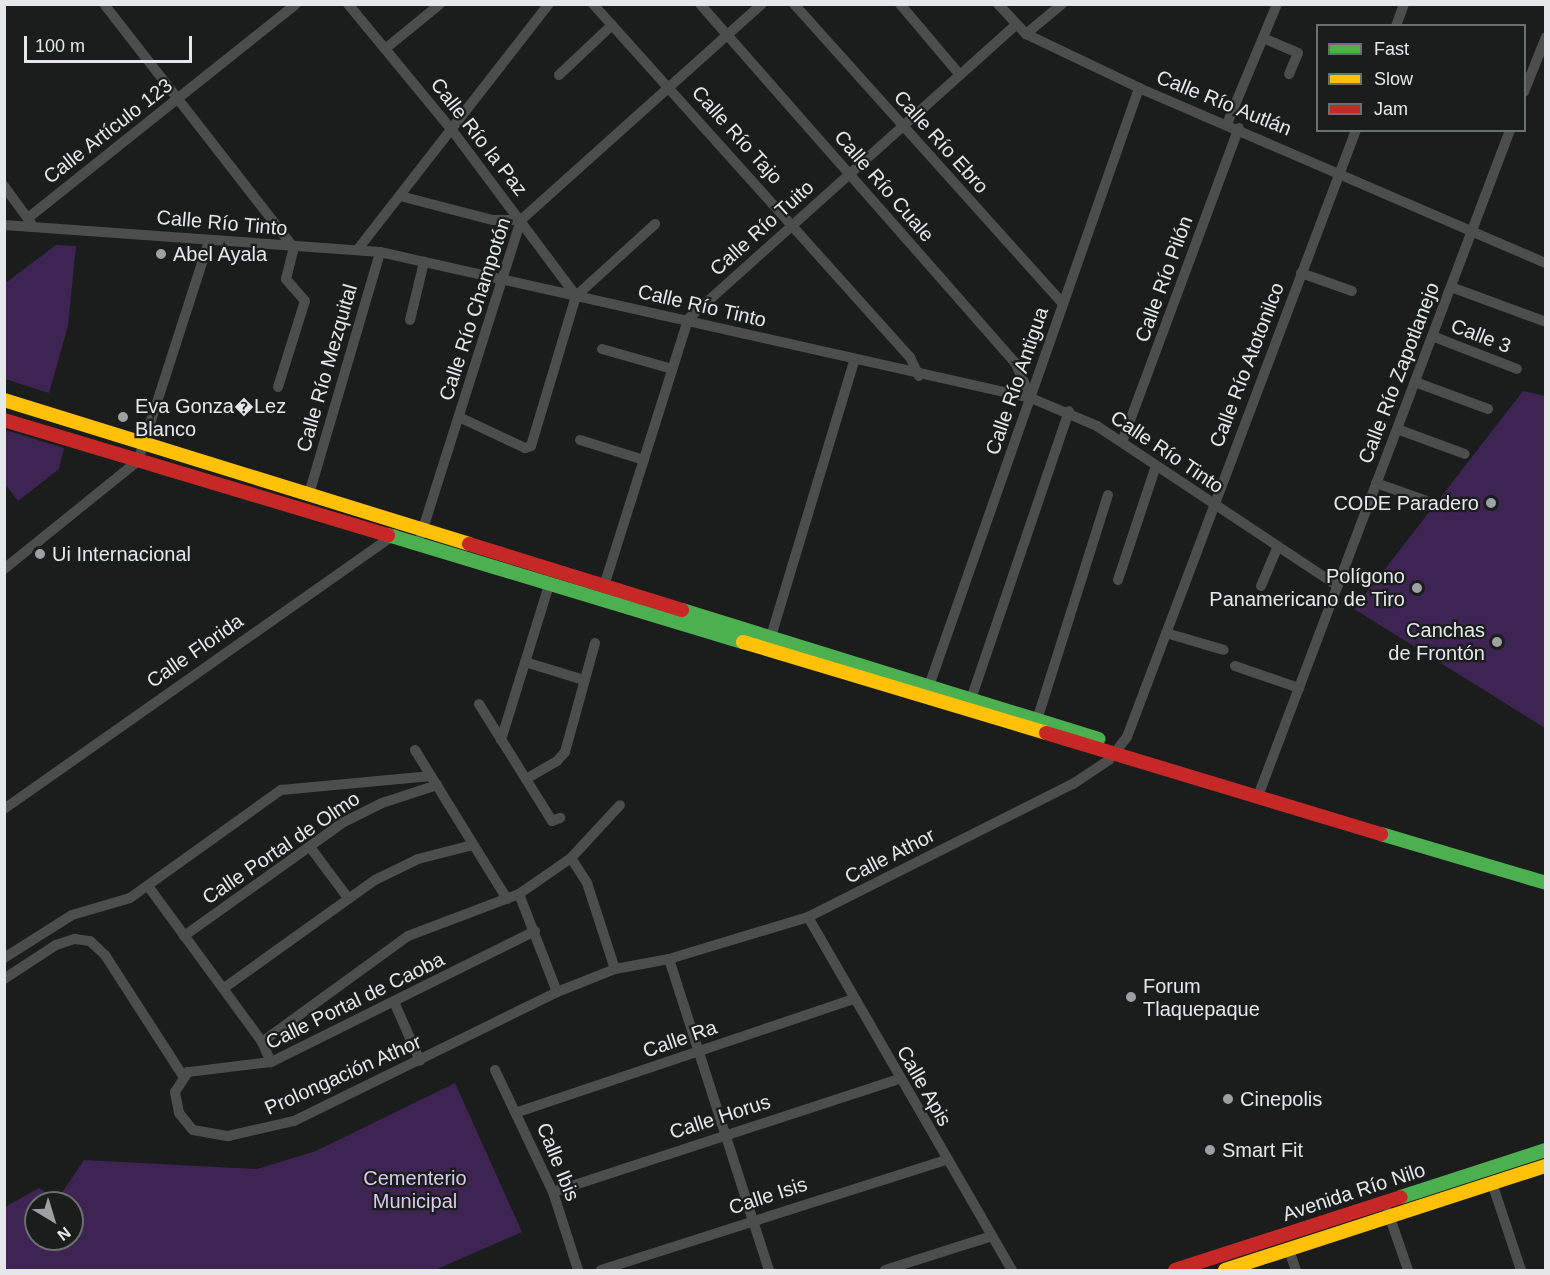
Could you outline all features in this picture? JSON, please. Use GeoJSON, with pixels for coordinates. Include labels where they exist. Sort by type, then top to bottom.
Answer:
{"type":"FeatureCollection","features":[{"type":"Feature","properties":{"kind":"main road"},"geometry":{"type":"LineString","coordinates":[[4,400],[604,586],[769,643],[1545,882]]}},
{"type":"Feature","properties":{"kind":"main road"},"geometry":{"type":"LineString","coordinates":[[4,420],[549,585],[929,686],[1037,720],[1118,750]]}},
{"type":"Feature","properties":{"kind":"main road"},"geometry":{"type":"LineString","coordinates":[[1542,1151],[1544,1167]]}},
{"type":"Feature","properties":{"kind":"main road","name":"Avenida Río Nilo"},"geometry":{"type":"LineString","coordinates":[[1226,1270],[1289,1250],[1542,1151]]}},
{"type":"Feature","properties":{"kind":"main road","name":"Avenida Río Nilo"},"geometry":{"type":"LineString","coordinates":[[1174,1270],[1198,1267],[1388,1210],[1544,1167]]}},
{"type":"Feature","properties":{"kind":"street"},"geometry":{"type":"LineString","coordinates":[[104,4],[294,248],[286,279],[305,301],[278,387]]}},
{"type":"Feature","properties":{"kind":"street","name":"Calle Artículo 123"},"geometry":{"type":"LineString","coordinates":[[30,222],[296,4]]}},
{"type":"Feature","properties":{"kind":"street","name":"Calle Río la Paz"},"geometry":{"type":"LineString","coordinates":[[348,4],[452,130],[576,296]]}},
{"type":"Feature","properties":{"kind":"street"},"geometry":{"type":"LineString","coordinates":[[385,49],[440,4]]}},
{"type":"Feature","properties":{"kind":"street"},"geometry":{"type":"LineString","coordinates":[[358,249],[549,4]]}},
{"type":"Feature","properties":{"kind":"street","name":"Calle Río Tajo"},"geometry":{"type":"LineString","coordinates":[[593,4],[670,87],[910,357],[919,376]]}},
{"type":"Feature","properties":{"kind":"street","name":"Calle Río Cuale"},"geometry":{"type":"LineString","coordinates":[[700,4],[1015,362],[1031,398]]}},
{"type":"Feature","properties":{"kind":"street","name":"Calle Río Champotón"},"geometry":{"type":"LineString","coordinates":[[418,545],[521,220],[762,4]]}},
{"type":"Feature","properties":{"kind":"street","name":"Calle Río Ebro"},"geometry":{"type":"LineString","coordinates":[[794,4],[1062,303]]}},
{"type":"Feature","properties":{"kind":"street"},"geometry":{"type":"LineString","coordinates":[[900,4],[960,75]]}},
{"type":"Feature","properties":{"kind":"street","name":"Calle Río Autlán"},"geometry":{"type":"LineString","coordinates":[[998,4],[1015,26],[1026,34],[1139,88],[1340,171],[1471,232],[1545,263]]}},
{"type":"Feature","properties":{"kind":"street"},"geometry":{"type":"LineString","coordinates":[[1026,34],[1062,4]]}},
{"type":"Feature","properties":{"kind":"street"},"geometry":{"type":"LineString","coordinates":[[1227,124],[1277,4]]}},
{"type":"Feature","properties":{"kind":"street"},"geometry":{"type":"LineString","coordinates":[[1397,24],[1404,4]]}},
{"type":"Feature","properties":{"kind":"street"},"geometry":{"type":"LineString","coordinates":[[559,75],[612,25]]}},
{"type":"Feature","properties":{"kind":"street","name":"Calle Río Tuito"},"geometry":{"type":"LineString","coordinates":[[688,319],[1015,26]]}},
{"type":"Feature","properties":{"kind":"street"},"geometry":{"type":"LineString","coordinates":[[1526,87],[1545,37]]}},
{"type":"Feature","properties":{"kind":"street"},"geometry":{"type":"LineString","coordinates":[[1263,38],[1298,53],[1289,74]]}},
{"type":"Feature","properties":{"kind":"street","name":"Calle Río Antigua"},"geometry":{"type":"LineString","coordinates":[[929,686],[1139,88]]}},
{"type":"Feature","properties":{"kind":"street","name":"Calle Río Pilón"},"geometry":{"type":"LineString","coordinates":[[1122,442],[1239,128]]}},
{"type":"Feature","properties":{"kind":"street","name":"Calle Río Atotonilco"},"geometry":{"type":"LineString","coordinates":[[1118,750],[1166,633],[1355,132]]}},
{"type":"Feature","properties":{"kind":"street","name":"Calle Río Zapotlanejo"},"geometry":{"type":"LineString","coordinates":[[1260,793],[1509,132]]}},
{"type":"Feature","properties":{"kind":"street"},"geometry":{"type":"LineString","coordinates":[[4,186],[30,222]]}},
{"type":"Feature","properties":{"kind":"street"},"geometry":{"type":"LineString","coordinates":[[400,196],[493,220],[521,220]]}},
{"type":"Feature","properties":{"kind":"street","name":"Calle Río Tinto"},"geometry":{"type":"LineString","coordinates":[[4,225],[30,222],[210,241],[380,252],[688,319],[854,362],[1031,398],[1069,411],[1122,442],[1338,586]]}},
{"type":"Feature","properties":{"kind":"street"},"geometry":{"type":"LineString","coordinates":[[459,417],[525,448],[531,446],[576,296],[655,224]]}},
{"type":"Feature","properties":{"kind":"street"},"geometry":{"type":"LineString","coordinates":[[4,569],[138,461],[210,241]]}},
{"type":"Feature","properties":{"kind":"street","name":"Calle Río Mezquital"},"geometry":{"type":"LineString","coordinates":[[309,494],[380,252]]}},
{"type":"Feature","properties":{"kind":"street"},"geometry":{"type":"LineString","coordinates":[[410,320],[424,262]]}},
{"type":"Feature","properties":{"kind":"street"},"geometry":{"type":"LineString","coordinates":[[1301,273],[1352,291]]}},
{"type":"Feature","properties":{"kind":"street"},"geometry":{"type":"LineString","coordinates":[[1451,287],[1545,322]]}},
{"type":"Feature","properties":{"kind":"street"},"geometry":{"type":"LineString","coordinates":[[604,586],[688,319]]}},
{"type":"Feature","properties":{"kind":"street","name":"Calle 3"},"geometry":{"type":"LineString","coordinates":[[1432,336],[1517,369]]}},
{"type":"Feature","properties":{"kind":"street"},"geometry":{"type":"LineString","coordinates":[[602,349],[672,369]]}},
{"type":"Feature","properties":{"kind":"street"},"geometry":{"type":"LineString","coordinates":[[769,643],[854,362]]}},
{"type":"Feature","properties":{"kind":"street"},"geometry":{"type":"LineString","coordinates":[[1414,382],[1488,409]]}},
{"type":"Feature","properties":{"kind":"street"},"geometry":{"type":"LineString","coordinates":[[971,699],[1069,411]]}},
{"type":"Feature","properties":{"kind":"street"},"geometry":{"type":"LineString","coordinates":[[1397,429],[1466,454]]}},
{"type":"Feature","properties":{"kind":"street"},"geometry":{"type":"LineString","coordinates":[[580,440],[644,460]]}},
{"type":"Feature","properties":{"kind":"street"},"geometry":{"type":"LineString","coordinates":[[1118,580],[1156,466]]}},
{"type":"Feature","properties":{"kind":"street"},"geometry":{"type":"LineString","coordinates":[[1376,483],[1430,502]]}},
{"type":"Feature","properties":{"kind":"street"},"geometry":{"type":"LineString","coordinates":[[1037,720],[1108,495]]}},
{"type":"Feature","properties":{"kind":"street","name":"Calle Florida"},"geometry":{"type":"LineString","coordinates":[[4,809],[408,525]]}},
{"type":"Feature","properties":{"kind":"street"},"geometry":{"type":"LineString","coordinates":[[1261,586],[1278,546]]}},
{"type":"Feature","properties":{"kind":"street"},"geometry":{"type":"LineString","coordinates":[[501,740],[549,585]]}},
{"type":"Feature","properties":{"kind":"street"},"geometry":{"type":"LineString","coordinates":[[1166,633],[1224,650]]}},
{"type":"Feature","properties":{"kind":"street"},"geometry":{"type":"LineString","coordinates":[[526,779],[561,757],[595,643]]}},
{"type":"Feature","properties":{"kind":"street"},"geometry":{"type":"LineString","coordinates":[[525,662],[584,680]]}},
{"type":"Feature","properties":{"kind":"street"},"geometry":{"type":"LineString","coordinates":[[1235,666],[1299,688]]}},
{"type":"Feature","properties":{"kind":"street"},"geometry":{"type":"LineString","coordinates":[[478,704],[553,822],[560,818]]}},
{"type":"Feature","properties":{"kind":"street"},"geometry":{"type":"LineString","coordinates":[[415,750],[507,900]]}},
{"type":"Feature","properties":{"kind":"street","name":"Calle Athor"},"geometry":{"type":"LineString","coordinates":[[669,959],[808,917],[1073,784],[1118,750]]}},
{"type":"Feature","properties":{"kind":"street"},"geometry":{"type":"LineString","coordinates":[[4,958],[72,915],[122,903],[280,790],[434,781]]}},
{"type":"Feature","properties":{"kind":"street","name":"Calle Portal de Olmo"},"geometry":{"type":"LineString","coordinates":[[184,936],[364,811],[434,781]]}},
{"type":"Feature","properties":{"kind":"street"},"geometry":{"type":"LineString","coordinates":[[262,1042],[408,936],[449,917],[507,900],[519,894],[571,858],[621,805]]}},
{"type":"Feature","properties":{"kind":"street"},"geometry":{"type":"LineString","coordinates":[[224,988],[348,898],[398,868],[473,845]]}},
{"type":"Feature","properties":{"kind":"street"},"geometry":{"type":"LineString","coordinates":[[310,847],[348,898]]}},
{"type":"Feature","properties":{"kind":"street"},"geometry":{"type":"LineString","coordinates":[[571,858],[587,883],[615,969]]}},
{"type":"Feature","properties":{"kind":"street"},"geometry":{"type":"LineString","coordinates":[[147,886],[224,988],[262,1042],[271,1062]]}},
{"type":"Feature","properties":{"kind":"street"},"geometry":{"type":"LineString","coordinates":[[519,894],[557,992]]}},
{"type":"Feature","properties":{"kind":"street","name":"Calle Apis"},"geometry":{"type":"LineString","coordinates":[[808,917],[899,1079],[1012,1270]]}},
{"type":"Feature","properties":{"kind":"street","name":"Calle Portal de Caoba"},"geometry":{"type":"LineString","coordinates":[[183,1076],[198,1069],[236,1070],[271,1062],[395,1004],[535,931]]}},
{"type":"Feature","properties":{"kind":"street"},"geometry":{"type":"LineString","coordinates":[[46,932],[56,945]]}},
{"type":"Feature","properties":{"kind":"street"},"geometry":{"type":"LineString","coordinates":[[4,979],[56,945],[82,939],[105,955],[183,1076]]}},
{"type":"Feature","properties":{"kind":"street"},"geometry":{"type":"LineString","coordinates":[[669,959],[769,1270]]}},
{"type":"Feature","properties":{"kind":"street","name":"Prolongación Athor"},"geometry":{"type":"LineString","coordinates":[[183,1076],[175,1100],[184,1122],[198,1132],[236,1136],[294,1121],[557,992],[615,969],[669,959]]}},
{"type":"Feature","properties":{"kind":"street","name":"Calle Ra"},"geometry":{"type":"LineString","coordinates":[[518,1112],[853,999]]}},
{"type":"Feature","properties":{"kind":"street"},"geometry":{"type":"LineString","coordinates":[[395,1004],[420,1061]]}},
{"type":"Feature","properties":{"kind":"street","name":"Calle Ibis"},"geometry":{"type":"LineString","coordinates":[[495,1070],[518,1112],[553,1192],[578,1270]]}},
{"type":"Feature","properties":{"kind":"street","name":"Calle Horus"},"geometry":{"type":"LineString","coordinates":[[553,1192],[724,1134],[899,1079]]}},
{"type":"Feature","properties":{"kind":"street","name":"Calle Isis"},"geometry":{"type":"LineString","coordinates":[[602,1270],[752,1220],[946,1160]]}},
{"type":"Feature","properties":{"kind":"street"},"geometry":{"type":"LineString","coordinates":[[1492,1183],[1521,1270]]}},
{"type":"Feature","properties":{"kind":"street"},"geometry":{"type":"LineString","coordinates":[[1388,1210],[1408,1270]]}},
{"type":"Feature","properties":{"kind":"street"},"geometry":{"type":"LineString","coordinates":[[885,1270],[992,1236]]}},
{"type":"Feature","properties":{"kind":"street"},"geometry":{"type":"LineString","coordinates":[[1289,1250],[1296,1270]]}},
{"type":"Feature","properties":{"kind":"green space"},"geometry":{"type":"Polygon","coordinates":[[[56,245],[76,246],[68,326],[49,393],[5,379],[4,284],[56,245]]]}},
{"type":"Feature","properties":{"kind":"green space","name":"CODE Paradero"},"geometry":{"type":"Polygon","coordinates":[[[1523,391],[1545,396],[1545,728],[1354,609],[1523,391]]]}},
{"type":"Feature","properties":{"kind":"green space"},"geometry":{"type":"Polygon","coordinates":[[[5,430],[64,448],[59,469],[18,501],[5,484],[5,430]]]}},
{"type":"Feature","properties":{"kind":"green space","name":"Cementerio Municipal"},"geometry":{"type":"Polygon","coordinates":[[[455,1083],[522,1232],[435,1270],[5,1270],[5,1207],[24,1196],[24,1251],[84,1251],[84,1191],[63,1191],[84,1160],[257,1169],[316,1151],[455,1083]]]}},
{"type":"Feature","properties":{"kind":"traffic: fast"},"geometry":{"type":"LineString","coordinates":[[388,535],[743,642]]}},
{"type":"Feature","properties":{"kind":"traffic: fast"},"geometry":{"type":"LineString","coordinates":[[682,610],[1099,739]]}},
{"type":"Feature","properties":{"kind":"traffic: fast"},"geometry":{"type":"LineString","coordinates":[[1381,834],[1546,883]]}},
{"type":"Feature","properties":{"kind":"traffic: fast"},"geometry":{"type":"LineString","coordinates":[[1401,1197],[1546,1150]]}},
{"type":"Feature","properties":{"kind":"traffic: slow"},"geometry":{"type":"LineString","coordinates":[[4,400],[469,544]]}},
{"type":"Feature","properties":{"kind":"traffic: slow"},"geometry":{"type":"LineString","coordinates":[[743,642],[1046,733]]}},
{"type":"Feature","properties":{"kind":"traffic: slow"},"geometry":{"type":"LineString","coordinates":[[1225,1270],[1546,1166]]}},
{"type":"Feature","properties":{"kind":"traffic: jam"},"geometry":{"type":"LineString","coordinates":[[4,420],[388,535]]}},
{"type":"Feature","properties":{"kind":"traffic: jam"},"geometry":{"type":"LineString","coordinates":[[469,544],[682,610]]}},
{"type":"Feature","properties":{"kind":"traffic: jam"},"geometry":{"type":"LineString","coordinates":[[1046,733],[1381,834]]}},
{"type":"Feature","properties":{"kind":"traffic: jam"},"geometry":{"type":"LineString","coordinates":[[1175,1270],[1401,1197]]}},
{"type":"Feature","properties":{"kind":"place","name":"Abel Ayala"},"geometry":{"type":"Point","coordinates":[161,254]}},
{"type":"Feature","properties":{"kind":"place","name":"Eva Gonza�Lez Blanco"},"geometry":{"type":"Point","coordinates":[123,417]}},
{"type":"Feature","properties":{"kind":"place","name":"CODE Paradero"},"geometry":{"type":"Point","coordinates":[1491,503]}},
{"type":"Feature","properties":{"kind":"place","name":"Ui Internacional"},"geometry":{"type":"Point","coordinates":[40,554]}},
{"type":"Feature","properties":{"kind":"place","name":"Polígono Panamericano de Tiro"},"geometry":{"type":"Point","coordinates":[1417,588]}},
{"type":"Feature","properties":{"kind":"place","name":"Canchas de Frontón"},"geometry":{"type":"Point","coordinates":[1497,642]}},
{"type":"Feature","properties":{"kind":"place","name":"Forum Tlaquepaque"},"geometry":{"type":"Point","coordinates":[1131,997]}},
{"type":"Feature","properties":{"kind":"place","name":"Cinepolis"},"geometry":{"type":"Point","coordinates":[1228,1099]}},
{"type":"Feature","properties":{"kind":"place","name":"Smart Fit"},"geometry":{"type":"Point","coordinates":[1210,1150]}}]}
